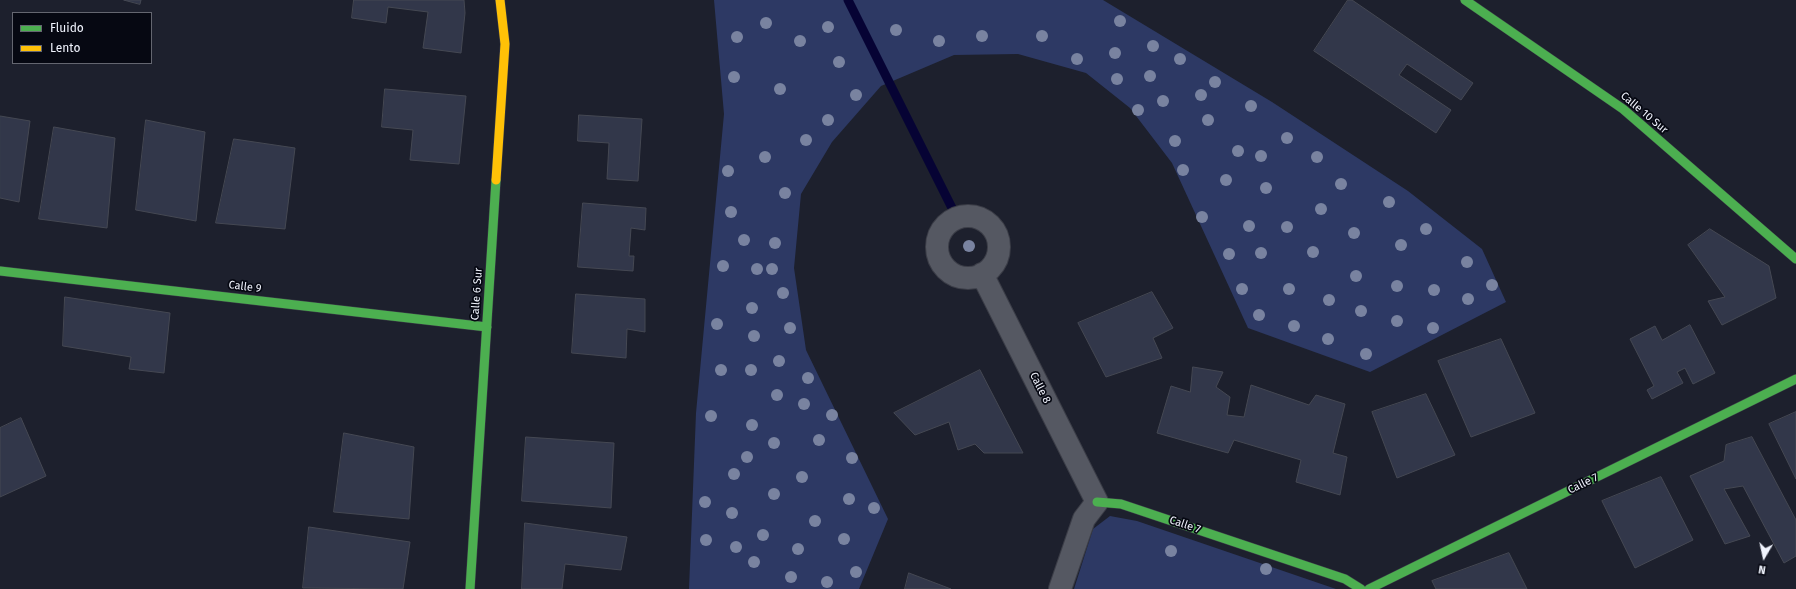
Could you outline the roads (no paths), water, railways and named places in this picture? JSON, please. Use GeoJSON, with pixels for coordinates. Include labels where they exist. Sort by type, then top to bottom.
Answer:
{"type":"FeatureCollection","features":[{"type":"Feature","properties":{"kind":"street","name":"Calle 6 Sur"},"geometry":{"type":"LineString","coordinates":[[470,589],[504,44],[500,0]]}},
{"type":"Feature","properties":{"kind":"street","name":"Calle 10 Sur"},"geometry":{"type":"LineString","coordinates":[[1465,0],[1623,109],[1796,259]]}},
{"type":"Feature","properties":{"kind":"street","name":"Calle 9"},"geometry":{"type":"LineString","coordinates":[[0,271],[487,327]]}},
{"type":"Feature","properties":{"kind":"street","name":"Calle 8"},"geometry":{"type":"LineString","coordinates":[[982,274],[1097,502]]}},
{"type":"Feature","properties":{"kind":"street","name":"Calle 7"},"geometry":{"type":"LineString","coordinates":[[1369,589],[1796,379]]}},
{"type":"Feature","properties":{"kind":"street"},"geometry":{"type":"LineString","coordinates":[[1060,589],[1084,519],[1097,502]]}},
{"type":"Feature","properties":{"kind":"street","name":"Calle 7"},"geometry":{"type":"LineString","coordinates":[[1097,502],[1121,504],[1345,579],[1361,589]]}},
{"type":"Feature","properties":{"kind":"waterway"},"geometry":{"type":"LineString","coordinates":[[848,0],[953,210]]}}]}
